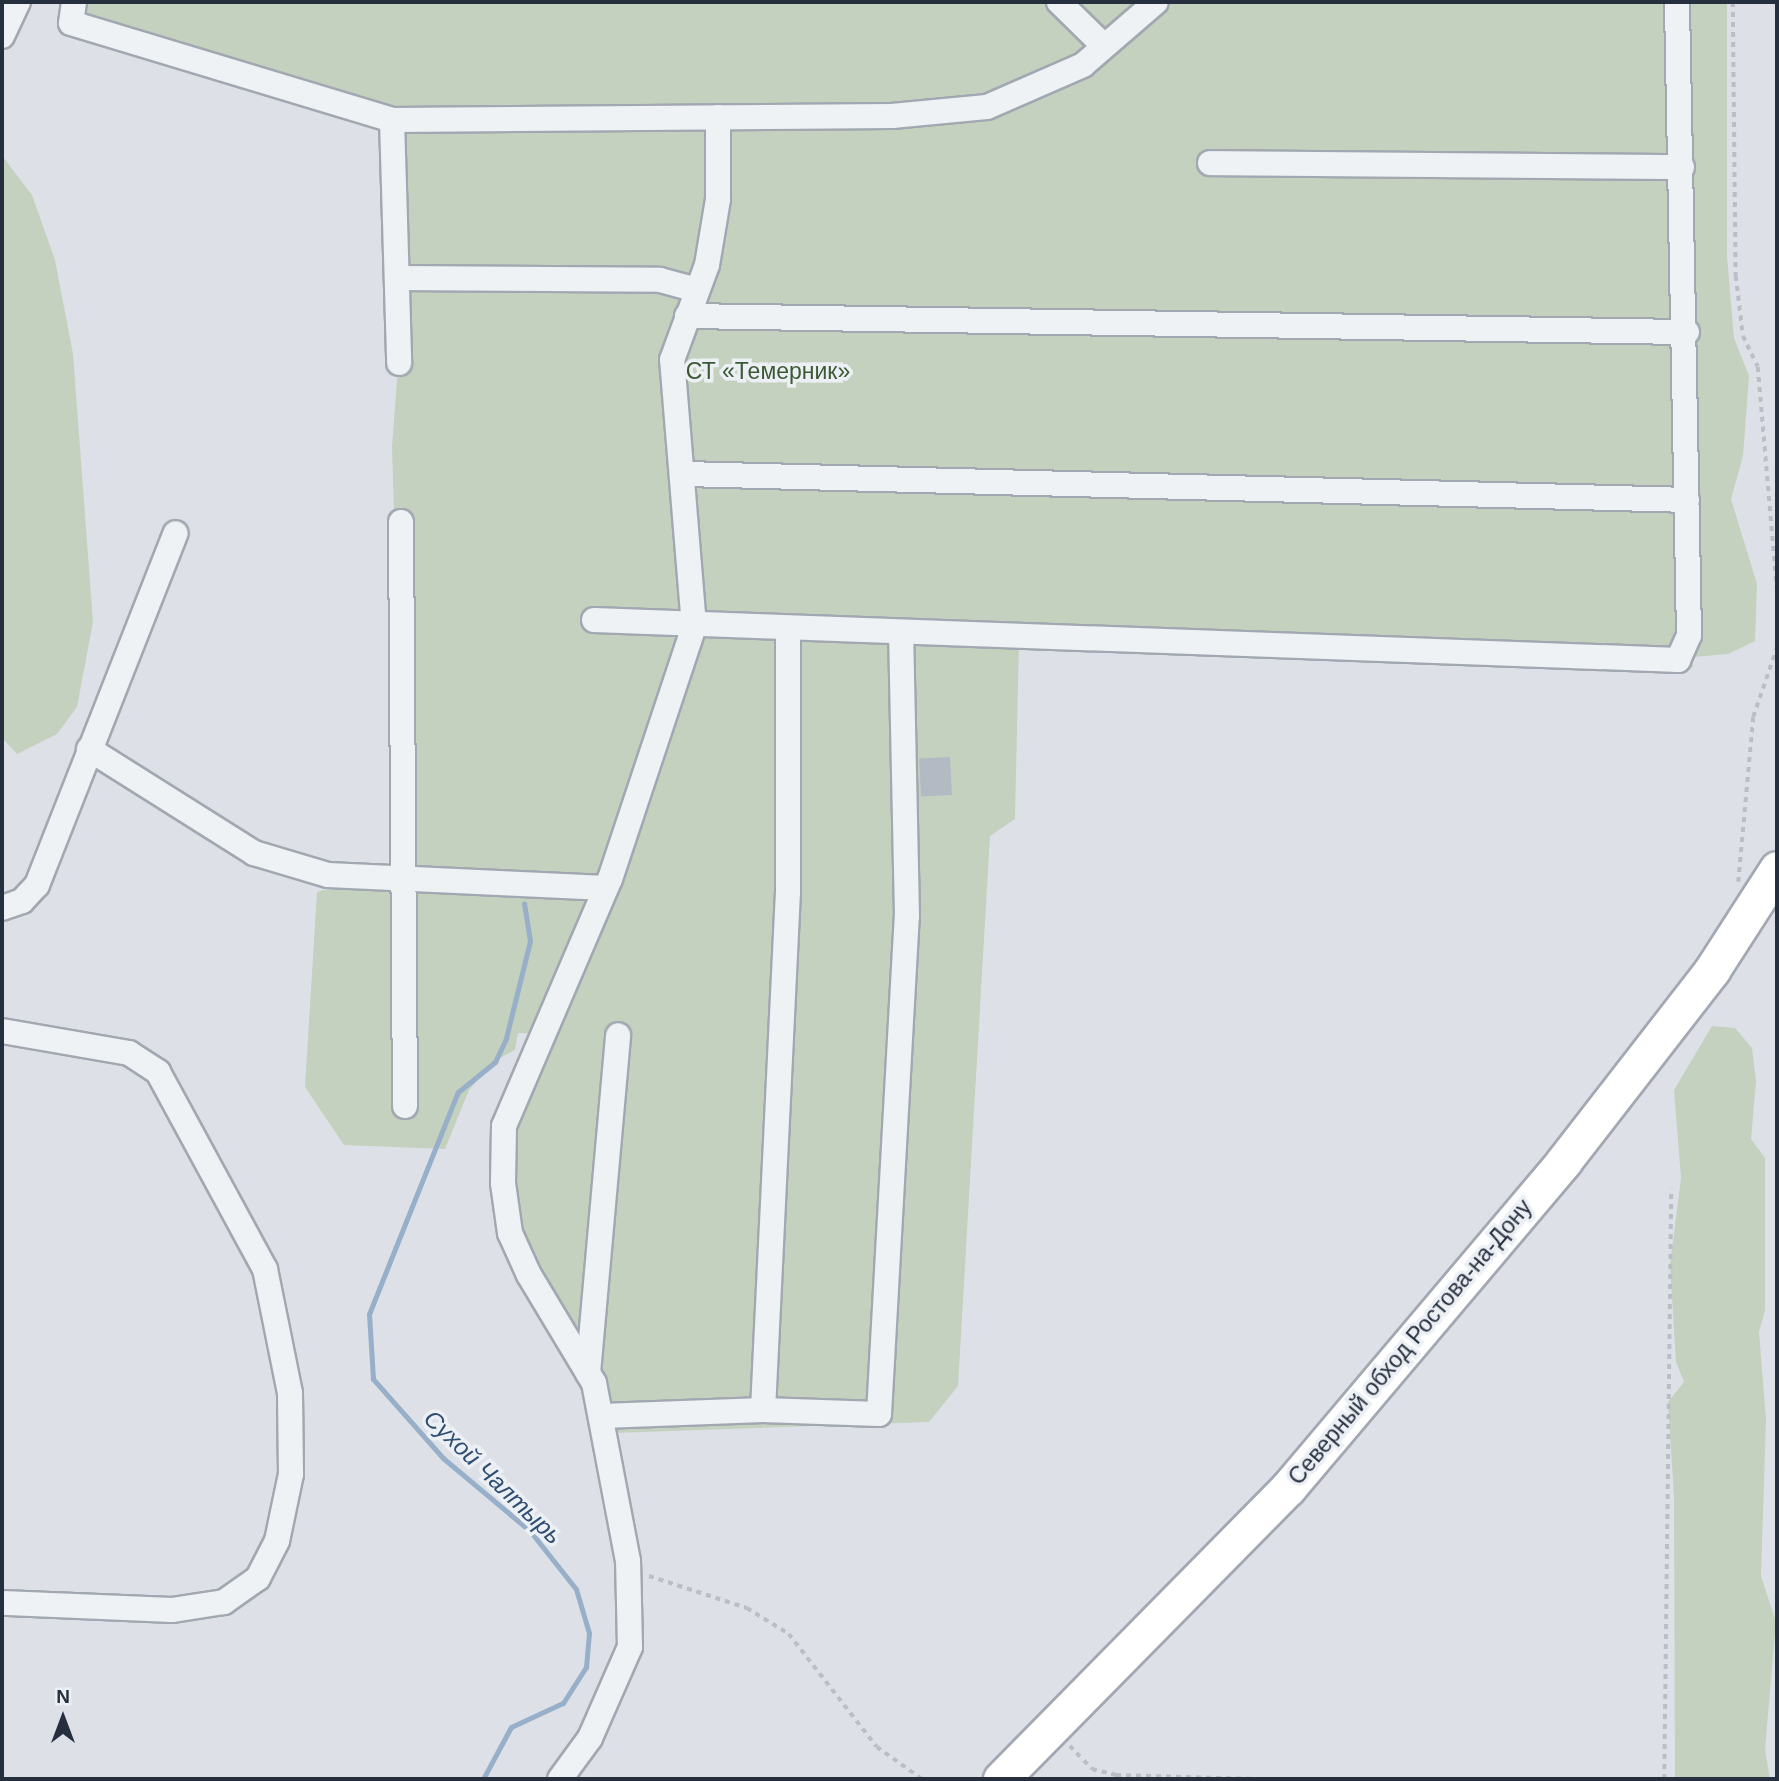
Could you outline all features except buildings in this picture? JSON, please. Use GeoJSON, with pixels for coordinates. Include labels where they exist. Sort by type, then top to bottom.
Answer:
{"type":"FeatureCollection","features":[{"type":"Feature","properties":{"kind":"highway","name":"Северный обход Ростова-на-Дону"},"geometry":{"type":"LineString","coordinates":[[1001,1779],[1288,1488],[1564,1161],[1712,970],[1777,869]]}},
{"type":"Feature","properties":{"kind":"highway","name":"Северный обход Ростова-на-Дону"},"geometry":{"type":"LineString","coordinates":[[1030,1779],[1321,1480],[1580,1174],[1729,982],[1777,907]]}},
{"type":"Feature","properties":{"kind":"street"},"geometry":{"type":"LineString","coordinates":[[2,36],[18,2]]}},
{"type":"Feature","properties":{"kind":"street"},"geometry":{"type":"LineString","coordinates":[[74,2],[71,23],[392,120],[892,116],[987,107],[1083,65],[1156,2]]}},
{"type":"Feature","properties":{"kind":"street"},"geometry":{"type":"LineString","coordinates":[[1059,2],[1103,45]]}},
{"type":"Feature","properties":{"kind":"street"},"geometry":{"type":"LineString","coordinates":[[594,620],[694,626],[1678,660],[1689,635],[1687,332],[1677,2]]}},
{"type":"Feature","properties":{"kind":"street"},"geometry":{"type":"LineString","coordinates":[[560,1779],[590,1738],[630,1647],[629,1571],[602,1416],[588,1373],[529,1275],[510,1233],[503,1183],[504,1126],[606,888],[694,626],[684,474],[672,360],[707,265],[718,199],[718,117]]}},
{"type":"Feature","properties":{"kind":"street"},"geometry":{"type":"LineString","coordinates":[[392,120],[399,363]]}},
{"type":"Feature","properties":{"kind":"street"},"geometry":{"type":"LineString","coordinates":[[1210,163],[1682,167]]}},
{"type":"Feature","properties":{"kind":"street"},"geometry":{"type":"LineString","coordinates":[[397,278],[660,281],[697,290]]}},
{"type":"Feature","properties":{"kind":"street"},"geometry":{"type":"LineString","coordinates":[[687,316],[1687,332]]}},
{"type":"Feature","properties":{"kind":"street"},"geometry":{"type":"LineString","coordinates":[[684,474],[1688,500]]}},
{"type":"Feature","properties":{"kind":"street"},"geometry":{"type":"LineString","coordinates":[[401,522],[405,1106]]}},
{"type":"Feature","properties":{"kind":"street"},"geometry":{"type":"LineString","coordinates":[[2,908],[22,901],[37,885],[176,533]]}},
{"type":"Feature","properties":{"kind":"street"},"geometry":{"type":"LineString","coordinates":[[763,1410],[788,892],[788,629]]}},
{"type":"Feature","properties":{"kind":"street"},"geometry":{"type":"LineString","coordinates":[[602,1416],[763,1410],[879,1414],[906,916],[901,633]]}},
{"type":"Feature","properties":{"kind":"street"},"geometry":{"type":"LineString","coordinates":[[89,748],[254,853],[328,875],[404,883],[606,888]]}},
{"type":"Feature","properties":{"kind":"street"},"geometry":{"type":"LineString","coordinates":[[2,1031],[129,1053],[158,1072],[265,1269],[290,1393],[291,1474],[277,1541],[258,1578],[224,1602],[172,1610],[2,1604]]}},
{"type":"Feature","properties":{"kind":"street"},"geometry":{"type":"LineString","coordinates":[[588,1373],[618,1035]]}},
{"type":"Feature","properties":{"kind":"path"},"geometry":{"type":"LineString","coordinates":[[1733,2],[1736,276],[1743,336],[1758,367],[1777,589]]}},
{"type":"Feature","properties":{"kind":"path"},"geometry":{"type":"LineString","coordinates":[[1737,896],[1753,717],[1777,647]]}},
{"type":"Feature","properties":{"kind":"path"},"geometry":{"type":"LineString","coordinates":[[1664,1779],[1671,1189]]}},
{"type":"Feature","properties":{"kind":"path"},"geometry":{"type":"LineString","coordinates":[[629,1571],[747,1608],[789,1634],[877,1747],[922,1779]]}},
{"type":"Feature","properties":{"kind":"path"},"geometry":{"type":"LineString","coordinates":[[1066,1742],[1091,1769],[1116,1775],[1257,1779]]}},
{"type":"Feature","properties":{"kind":"green space","name":"СТ «Темерник»"},"geometry":{"type":"Polygon","coordinates":[[[66,2],[1727,2],[1727,256],[1734,338],[1749,376],[1743,456],[1731,499],[1757,584],[1755,641],[1728,654],[1693,657],[1693,667],[1019,642],[1015,819],[990,836],[958,1386],[929,1422],[614,1433],[528,1252],[512,1184],[516,1136],[534,1073],[553,1035],[518,1033],[515,1050],[496,1060],[469,1090],[445,1149],[344,1145],[305,1087],[317,892],[405,868],[392,447],[399,352],[397,134],[61,28],[66,2]]]}},
{"type":"Feature","properties":{"kind":"green space"},"geometry":{"type":"Polygon","coordinates":[[[3,157],[32,195],[55,260],[73,354],[93,622],[77,707],[57,734],[17,754],[2,738],[3,157]]]}},
{"type":"Feature","properties":{"kind":"green space"},"geometry":{"type":"Polygon","coordinates":[[[1712,1026],[1735,1028],[1752,1048],[1756,1081],[1751,1139],[1765,1158],[1765,1310],[1759,1332],[1766,1419],[1761,1576],[1776,1622],[1765,1749],[1770,1779],[1675,1779],[1674,1497],[1668,1402],[1684,1382],[1676,1362],[1670,1265],[1681,1178],[1674,1090],[1712,1026]]]}},
{"type":"Feature","properties":{"kind":"waterway","name":"Сухой Чалтырь"},"geometry":{"type":"LineString","coordinates":[[483,1779],[511,1727],[563,1703],[586,1667],[589,1633],[576,1589],[530,1531],[443,1458],[373,1379],[369,1314],[458,1092],[495,1062],[506,1038],[530,941],[524,903]]}}]}
